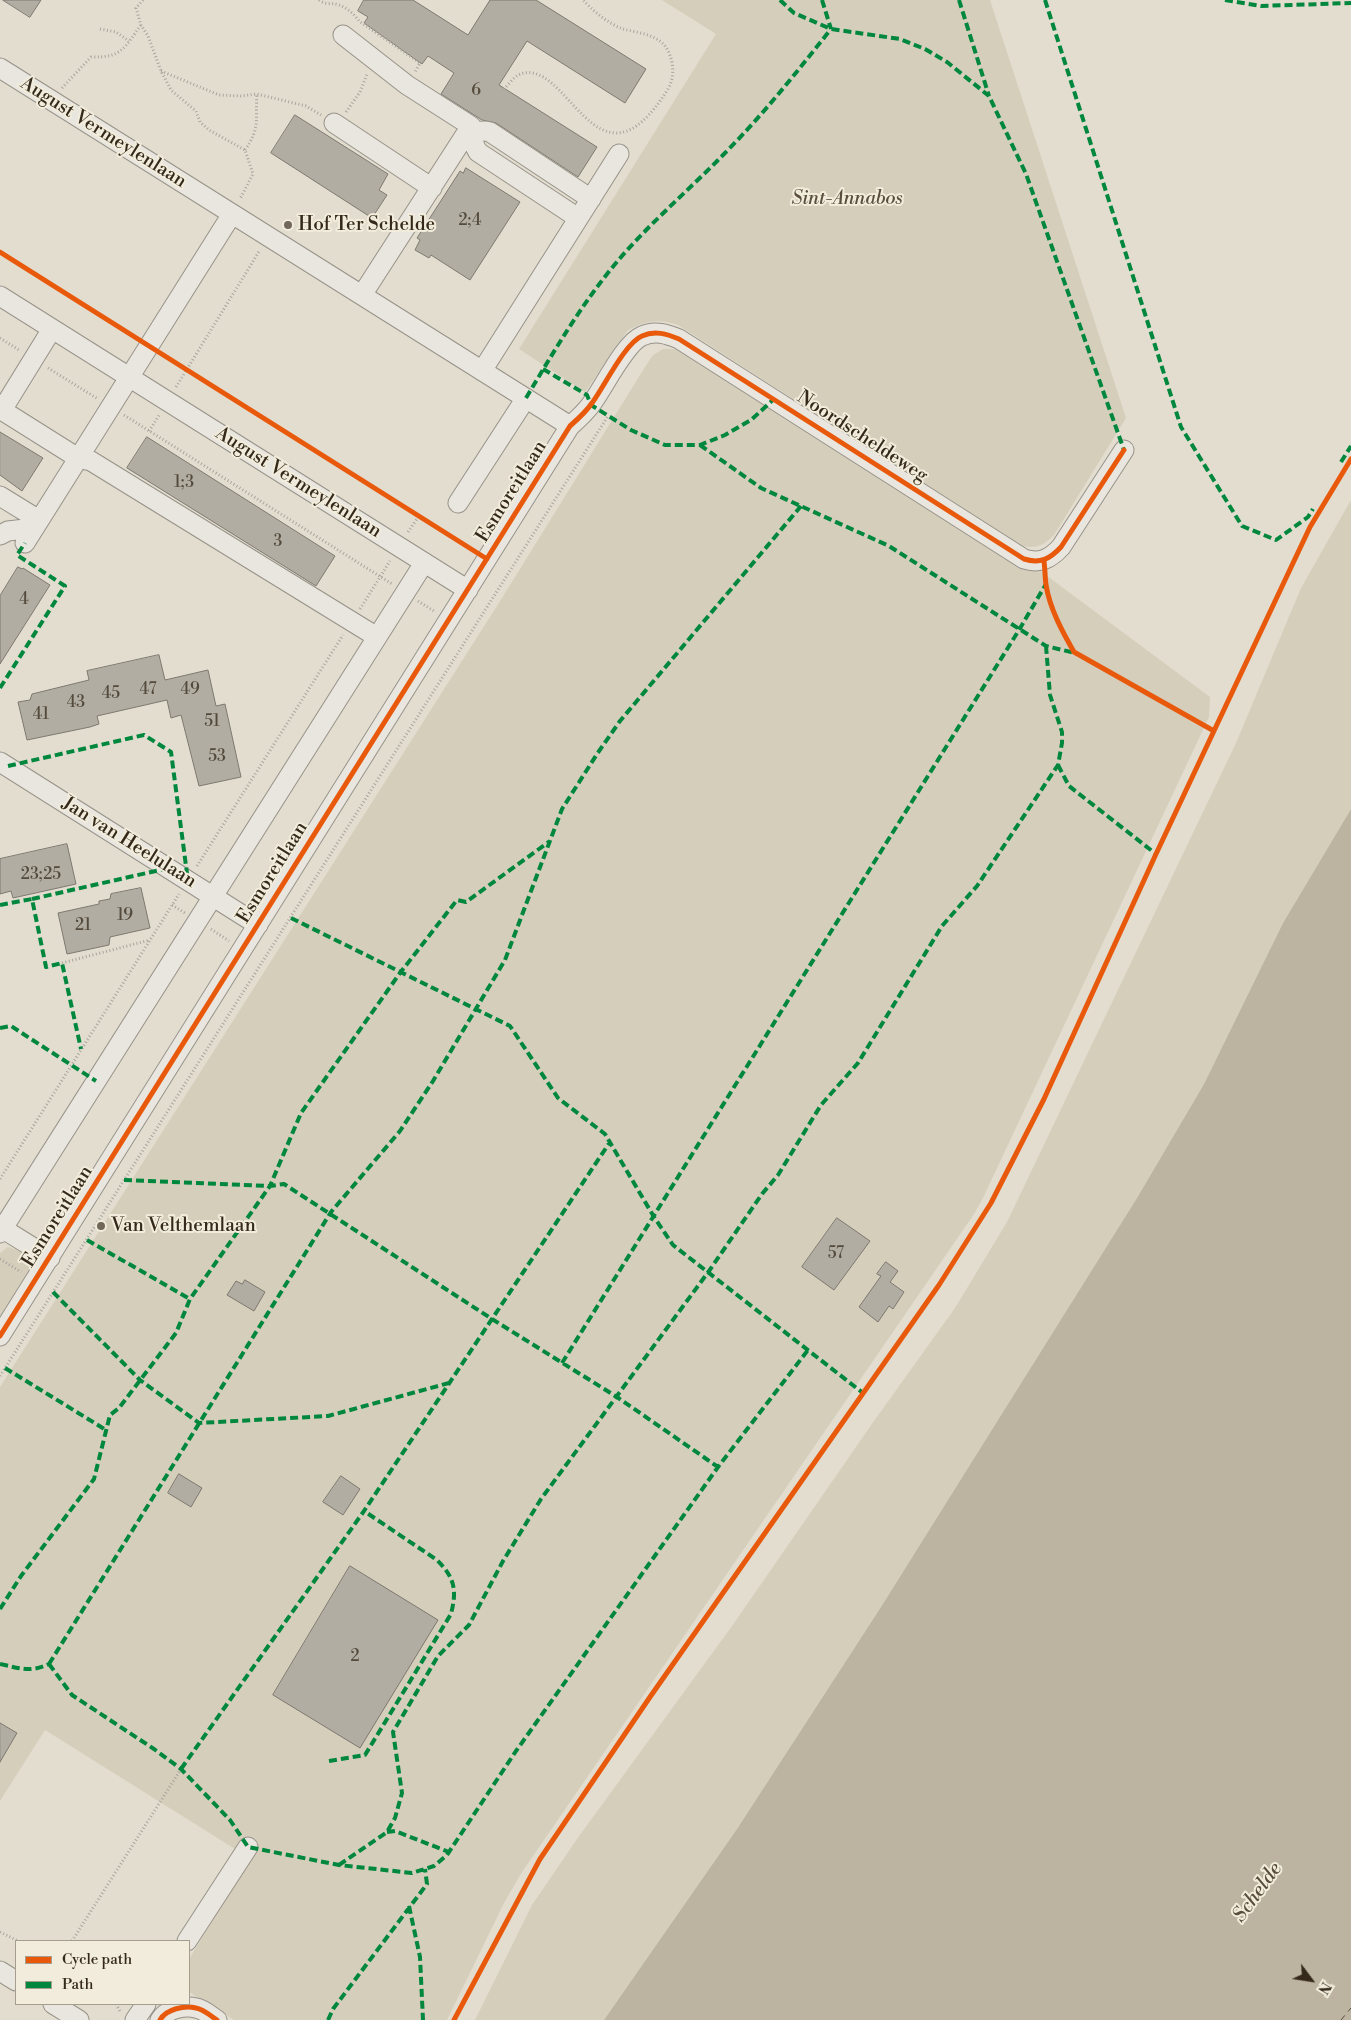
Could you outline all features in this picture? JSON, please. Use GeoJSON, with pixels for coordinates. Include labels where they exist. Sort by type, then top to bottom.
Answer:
{"type":"FeatureCollection","features":[{"type":"Feature","properties":{"kind":"street"},"geometry":{"type":"LineString","coordinates":[[343,35],[407,85],[471,126],[362,295]]}},
{"type":"Feature","properties":{"kind":"street","name":"August Vermeylenlaan"},"geometry":{"type":"LineString","coordinates":[[0,68],[570,426]]}},
{"type":"Feature","properties":{"kind":"street"},"geometry":{"type":"LineString","coordinates":[[334,122],[432,188]]}},
{"type":"Feature","properties":{"kind":"street"},"geometry":{"type":"LineString","coordinates":[[578,218],[478,152],[474,146],[473,138],[477,132],[482,130],[490,132],[590,198]]}},
{"type":"Feature","properties":{"kind":"street"},"geometry":{"type":"LineString","coordinates":[[482,371],[619,154]]}},
{"type":"Feature","properties":{"kind":"street"},"geometry":{"type":"LineString","coordinates":[[32,530],[232,214]]}},
{"type":"Feature","properties":{"kind":"street","name":"August Vermeylenlaan"},"geometry":{"type":"LineString","coordinates":[[0,296],[468,590]]}},
{"type":"Feature","properties":{"kind":"street"},"geometry":{"type":"LineString","coordinates":[[52,329],[1,410],[78,458],[91,461],[377,637]]}},
{"type":"Feature","properties":{"kind":"street","name":"Noordscheldeweg"},"geometry":{"type":"LineString","coordinates":[[570,426],[591,405],[630,345],[640,336],[652,333],[668,334],[766,394],[1024,560],[1030,561],[1044,561],[1055,554],[1061,547],[1124,450]]}},
{"type":"Feature","properties":{"kind":"street","name":"Esmoreitlaan"},"geometry":{"type":"LineString","coordinates":[[458,504],[526,398]]}},
{"type":"Feature","properties":{"kind":"street","name":"Esmoreitlaan"},"geometry":{"type":"LineString","coordinates":[[0,1336],[570,426]]}},
{"type":"Feature","properties":{"kind":"street"},"geometry":{"type":"LineString","coordinates":[[0,496],[32,530]]}},
{"type":"Feature","properties":{"kind":"street"},"geometry":{"type":"LineString","coordinates":[[0,535],[8,532],[32,530]]}},
{"type":"Feature","properties":{"kind":"street","name":"Esmoreitlaan"},"geometry":{"type":"LineString","coordinates":[[1,1229],[424,562]]}},
{"type":"Feature","properties":{"kind":"street","name":"Jan van Heelulaan"},"geometry":{"type":"LineString","coordinates":[[0,762],[180,884],[213,896],[258,925]]}},
{"type":"Feature","properties":{"kind":"street"},"geometry":{"type":"LineString","coordinates":[[1,1229],[50,1258]]}},
{"type":"Feature","properties":{"kind":"street"},"geometry":{"type":"LineString","coordinates":[[187,1940],[248,1847]]}},
{"type":"Feature","properties":{"kind":"street"},"geometry":{"type":"LineString","coordinates":[[0,1971],[15,1980]]}},
{"type":"Feature","properties":{"kind":"street"},"geometry":{"type":"LineString","coordinates":[[55,2005],[79,2020]]}},
{"type":"Feature","properties":{"kind":"street"},"geometry":{"type":"LineString","coordinates":[[135,2020],[145,2005]]}},
{"type":"Feature","properties":{"kind":"street"},"geometry":{"type":"LineString","coordinates":[[160,2020],[177,2008],[197,2008],[217,2020]]}},
{"type":"Feature","properties":{"kind":"path"},"geometry":{"type":"LineString","coordinates":[[143,0],[136,8],[141,25],[148,36],[170,90],[196,111],[200,122],[209,130],[245,150],[253,174],[232,214]]}},
{"type":"Feature","properties":{"kind":"path"},"geometry":{"type":"LineString","coordinates":[[319,0],[325,4],[340,2],[359,21],[420,63],[407,85]]}},
{"type":"Feature","properties":{"kind":"path"},"geometry":{"type":"LineString","coordinates":[[504,89],[517,75],[530,73],[547,79],[587,120],[608,131],[619,132],[633,129],[648,116],[671,84],[673,66],[666,47],[652,36],[622,28],[604,18],[583,0]]}},
{"type":"Feature","properties":{"kind":"path"},"geometry":{"type":"LineString","coordinates":[[51,100],[91,57],[109,58],[124,48],[141,25]]}},
{"type":"Feature","properties":{"kind":"path"},"geometry":{"type":"LineString","coordinates":[[100,29],[116,32],[130,41]]}},
{"type":"Feature","properties":{"kind":"path"},"geometry":{"type":"LineString","coordinates":[[161,71],[219,95],[257,94],[306,106],[334,122],[344,116],[360,92],[366,78],[371,57]]}},
{"type":"Feature","properties":{"kind":"path"},"geometry":{"type":"LineString","coordinates":[[245,150],[252,141],[257,126],[257,94]]}},
{"type":"Feature","properties":{"kind":"path"},"geometry":{"type":"LineString","coordinates":[[149,431],[268,236]]}},
{"type":"Feature","properties":{"kind":"path"},"geometry":{"type":"LineString","coordinates":[[0,338],[470,634]]}},
{"type":"Feature","properties":{"kind":"path"},"geometry":{"type":"LineString","coordinates":[[179,365],[195,375]]}},
{"type":"Feature","properties":{"kind":"path"},"geometry":{"type":"LineString","coordinates":[[0,1376],[608,416]]}},
{"type":"Feature","properties":{"kind":"path"},"geometry":{"type":"LineString","coordinates":[[410,510],[426,520]]}},
{"type":"Feature","properties":{"kind":"path"},"geometry":{"type":"LineString","coordinates":[[0,1179],[181,892],[180,884],[419,516]]}},
{"type":"Feature","properties":{"kind":"path"},"geometry":{"type":"LineString","coordinates":[[172,905],[262,962]]}},
{"type":"Feature","properties":{"kind":"path"},"geometry":{"type":"LineString","coordinates":[[62,963],[150,940]]}},
{"type":"Feature","properties":{"kind":"path"},"geometry":{"type":"LineString","coordinates":[[73,1940],[181,1769]]}},
{"type":"Feature","properties":{"kind":"path"},"geometry":{"type":"LineString","coordinates":[[0,1932],[16,1940]]}},
{"type":"Feature","properties":{"kind":"green space","name":"Sint-Annabos"},"geometry":{"type":"Polygon","coordinates":[[[662,0],[990,0],[1126,418],[1054,535],[1047,541],[1036,546],[1022,546],[678,325],[658,321],[640,324],[628,330],[585,392],[519,349],[716,34],[662,0]]]}},
{"type":"Feature","properties":{"kind":"green space"},"geometry":{"type":"Polygon","coordinates":[[[663,349],[678,349],[1017,566],[1028,570],[1039,570],[1210,697],[1209,717],[974,1214],[522,1872],[504,1903],[447,2020],[234,2020],[190,1993],[190,1957],[251,1859],[45,1730],[0,1801],[0,1387],[502,598],[653,355],[663,349]]]}},
{"type":"Feature","properties":{"kind":"green space"},"geometry":{"type":"Polygon","coordinates":[[[1351,500],[1351,809],[1283,923],[1204,1084],[1137,1198],[881,1607],[737,1829],[604,2020],[475,2020],[532,1905],[577,1839],[732,1626],[955,1308],[1007,1222],[1236,743],[1301,588],[1351,500]]]}},
{"type":"Feature","properties":{"kind":"green space"},"geometry":{"type":"Polygon","coordinates":[[[8,1247],[23,1254],[29,1259],[32,1266],[0,1319],[0,1253],[8,1247]]]}},
{"type":"Feature","properties":{"kind":"water","name":"Schelde"},"geometry":{"type":"Polygon","coordinates":[[[1351,809],[1351,2020],[604,2020],[737,1829],[881,1607],[1137,1198],[1204,1084],[1283,923],[1351,809]]]}},
{"type":"Feature","properties":{"kind":"building"},"geometry":{"type":"Polygon","coordinates":[[[3,0],[41,0],[30,17],[3,0]]]}},
{"type":"Feature","properties":{"kind":"building"},"geometry":{"type":"Polygon","coordinates":[[[364,0],[413,0],[468,35],[490,0],[536,0],[646,69],[625,103],[527,41],[499,85],[597,147],[578,177],[496,123],[482,120],[441,94],[454,73],[428,56],[422,64],[364,23],[368,17],[358,11],[364,0]]]}},
{"type":"Feature","properties":{"kind":"building"},"geometry":{"type":"Polygon","coordinates":[[[295,115],[388,174],[379,190],[387,195],[372,218],[271,153],[295,115]]]}},
{"type":"Feature","properties":{"kind":"building"},"geometry":{"type":"Polygon","coordinates":[[[466,168],[520,202],[470,280],[431,255],[429,258],[415,250],[420,240],[417,238],[460,171],[463,173],[466,168]]]}},
{"type":"Feature","properties":{"kind":"building"},"geometry":{"type":"Polygon","coordinates":[[[0,432],[43,458],[22,491],[0,475],[0,432]]]}},
{"type":"Feature","properties":{"kind":"building"},"geometry":{"type":"Polygon","coordinates":[[[147,437],[335,556],[316,586],[127,468],[147,437]]]}},
{"type":"Feature","properties":{"kind":"building"},"geometry":{"type":"Polygon","coordinates":[[[18,567],[23,568],[50,585],[0,664],[0,596],[18,567]]]}},
{"type":"Feature","properties":{"kind":"building"},"geometry":{"type":"Polygon","coordinates":[[[159,655],[165,680],[208,670],[216,706],[225,704],[241,777],[199,786],[181,715],[171,718],[167,700],[97,716],[99,724],[90,727],[27,740],[18,702],[30,700],[32,694],[89,680],[87,671],[159,655]]]}},
{"type":"Feature","properties":{"kind":"building"},"geometry":{"type":"Polygon","coordinates":[[[67,844],[76,884],[13,898],[11,891],[0,894],[0,859],[67,844]]]}},
{"type":"Feature","properties":{"kind":"building"},"geometry":{"type":"Polygon","coordinates":[[[141,888],[150,928],[110,937],[109,945],[67,954],[58,913],[99,904],[99,901],[110,899],[111,894],[141,888]]]}},
{"type":"Feature","properties":{"kind":"building"},"geometry":{"type":"Polygon","coordinates":[[[837,1218],[870,1241],[834,1290],[802,1267],[837,1218]]]}},
{"type":"Feature","properties":{"kind":"building"},"geometry":{"type":"Polygon","coordinates":[[[886,1262],[898,1271],[890,1282],[904,1292],[893,1309],[889,1306],[878,1322],[859,1307],[881,1276],[877,1274],[886,1262]]]}},
{"type":"Feature","properties":{"kind":"building"},"geometry":{"type":"Polygon","coordinates":[[[245,1280],[265,1292],[254,1311],[227,1295],[236,1281],[242,1284],[245,1280]]]}},
{"type":"Feature","properties":{"kind":"building"},"geometry":{"type":"Polygon","coordinates":[[[179,1474],[202,1488],[191,1507],[168,1493],[179,1474]]]}},
{"type":"Feature","properties":{"kind":"building"},"geometry":{"type":"Polygon","coordinates":[[[341,1476],[360,1489],[343,1515],[323,1502],[341,1476]]]}},
{"type":"Feature","properties":{"kind":"building"},"geometry":{"type":"Polygon","coordinates":[[[350,1566],[438,1620],[360,1748],[273,1695],[350,1566]]]}},
{"type":"Feature","properties":{"kind":"building"},"geometry":{"type":"Polygon","coordinates":[[[0,1723],[17,1733],[0,1762],[0,1723]]]}},
{"type":"Feature","properties":{"kind":"ferry route"},"geometry":{"type":"LineString","coordinates":[[1341,2020],[1351,2008]]}},
{"type":"Feature","properties":{"kind":"marked path"},"geometry":{"type":"LineString","coordinates":[[780,0],[794,13],[831,29],[900,39],[925,49],[947,62],[989,96],[1026,174],[1124,450]]}},
{"type":"Feature","properties":{"kind":"marked path"},"geometry":{"type":"LineString","coordinates":[[822,0],[831,29]]}},
{"type":"Feature","properties":{"kind":"marked path"},"geometry":{"type":"LineString","coordinates":[[959,0],[989,96]]}},
{"type":"Feature","properties":{"kind":"marked path"},"geometry":{"type":"LineString","coordinates":[[1045,0],[1181,427],[1242,526],[1276,540],[1308,517],[1313,509]]}},
{"type":"Feature","properties":{"kind":"marked path"},"geometry":{"type":"LineString","coordinates":[[1225,0],[1261,6],[1351,3]]}},
{"type":"Feature","properties":{"kind":"marked path"},"geometry":{"type":"LineString","coordinates":[[526,398],[577,316],[611,269],[666,210],[751,125],[831,29]]}},
{"type":"Feature","properties":{"kind":"marked path"},"geometry":{"type":"LineString","coordinates":[[543,369],[587,395],[591,405],[631,430],[665,445],[700,445],[725,435],[751,420],[774,399]]}},
{"type":"Feature","properties":{"kind":"marked path"},"geometry":{"type":"LineString","coordinates":[[700,445],[761,488],[889,546],[1046,646],[1075,653]]}},
{"type":"Feature","properties":{"kind":"marked path"},"geometry":{"type":"LineString","coordinates":[[1341,462],[1351,446]]}},
{"type":"Feature","properties":{"kind":"marked path"},"geometry":{"type":"LineString","coordinates":[[49,1664],[331,1212],[400,1131],[433,1081],[505,960],[562,809],[597,754],[620,721],[801,506]]}},
{"type":"Feature","properties":{"kind":"marked path"},"geometry":{"type":"LineString","coordinates":[[0,688],[65,586],[17,555],[25,543]]}},
{"type":"Feature","properties":{"kind":"marked path"},"geometry":{"type":"LineString","coordinates":[[562,1363],[1046,584]]}},
{"type":"Feature","properties":{"kind":"marked path"},"geometry":{"type":"LineString","coordinates":[[339,1865],[387,1832],[395,1818],[402,1793],[393,1732],[438,1656],[469,1625],[503,1561],[541,1499],[709,1271],[762,1194],[778,1175],[821,1105],[858,1063],[942,926],[977,886],[1058,765],[1062,732],[1050,695],[1046,646]]}},
{"type":"Feature","properties":{"kind":"marked path"},"geometry":{"type":"LineString","coordinates":[[8,766],[144,735],[171,752],[188,881]]}},
{"type":"Feature","properties":{"kind":"marked path"},"geometry":{"type":"LineString","coordinates":[[1058,765],[1069,786],[1156,854]]}},
{"type":"Feature","properties":{"kind":"marked path"},"geometry":{"type":"LineString","coordinates":[[0,1609],[21,1576],[94,1479],[110,1415],[119,1408],[176,1333],[190,1299],[270,1186],[301,1113],[400,973],[457,900],[466,902],[550,841]]}},
{"type":"Feature","properties":{"kind":"marked path"},"geometry":{"type":"LineString","coordinates":[[32,899],[169,868]]}},
{"type":"Feature","properties":{"kind":"marked path"},"geometry":{"type":"LineString","coordinates":[[0,905],[32,899],[46,967],[62,963],[81,1049]]}},
{"type":"Feature","properties":{"kind":"marked path"},"geometry":{"type":"LineString","coordinates":[[291,918],[510,1026],[558,1098],[605,1134],[654,1217],[673,1245],[863,1393]]}},
{"type":"Feature","properties":{"kind":"marked path"},"geometry":{"type":"LineString","coordinates":[[0,1028],[11,1026],[96,1081]]}},
{"type":"Feature","properties":{"kind":"marked path"},"geometry":{"type":"LineString","coordinates":[[181,1769],[364,1511],[610,1142]]}},
{"type":"Feature","properties":{"kind":"marked path"},"geometry":{"type":"LineString","coordinates":[[124,1180],[270,1186],[284,1184],[492,1319],[617,1397],[718,1467]]}},
{"type":"Feature","properties":{"kind":"marked path"},"geometry":{"type":"LineString","coordinates":[[87,1240],[190,1299]]}},
{"type":"Feature","properties":{"kind":"marked path"},"geometry":{"type":"LineString","coordinates":[[53,1292],[140,1380],[199,1423],[328,1416],[449,1383]]}},
{"type":"Feature","properties":{"kind":"marked path"},"geometry":{"type":"LineString","coordinates":[[49,1664],[72,1695],[181,1769],[230,1820],[248,1847],[339,1865],[412,1873],[434,1866],[447,1855],[516,1751],[718,1467],[808,1350]]}},
{"type":"Feature","properties":{"kind":"marked path"},"geometry":{"type":"LineString","coordinates":[[5,1368],[106,1430]]}},
{"type":"Feature","properties":{"kind":"marked path"},"geometry":{"type":"LineString","coordinates":[[329,1761],[365,1755],[451,1614],[453,1606],[454,1591],[451,1579],[437,1560],[364,1511]]}},
{"type":"Feature","properties":{"kind":"marked path"},"geometry":{"type":"LineString","coordinates":[[0,1664],[30,1669],[49,1664]]}},
{"type":"Feature","properties":{"kind":"marked path"},"geometry":{"type":"LineString","coordinates":[[387,1832],[395,1831],[449,1852]]}},
{"type":"Feature","properties":{"kind":"marked path"},"geometry":{"type":"LineString","coordinates":[[328,2020],[333,2009],[427,1884],[425,1869]]}},
{"type":"Feature","properties":{"kind":"marked path"},"geometry":{"type":"LineString","coordinates":[[409,1906],[420,1957],[423,2020]]}},
{"type":"Feature","properties":{"kind":"cycle path"},"geometry":{"type":"LineString","coordinates":[[0,252],[487,559]]}},
{"type":"Feature","properties":{"kind":"cycle path"},"geometry":{"type":"LineString","coordinates":[[0,1336],[570,426],[590,406],[622,356],[635,340],[647,334],[656,333],[679,339],[1024,559],[1040,561],[1053,555],[1061,547],[1124,450]]}},
{"type":"Feature","properties":{"kind":"cycle path"},"geometry":{"type":"LineString","coordinates":[[454,2020],[540,1859],[650,1697],[939,1285],[991,1203],[1044,1099],[1156,854],[1310,527],[1351,459]]}},
{"type":"Feature","properties":{"kind":"cycle path"},"geometry":{"type":"LineString","coordinates":[[1044,561],[1050,603],[1074,652],[1214,731]]}},
{"type":"Feature","properties":{"kind":"cycle path"},"geometry":{"type":"LineString","coordinates":[[160,2020],[171,2011],[187,2007],[201,2010],[217,2020]]}},
{"type":"Feature","properties":{"kind":"place","name":"Hof Ter Schelde"},"geometry":{"type":"Point","coordinates":[288,225]}},
{"type":"Feature","properties":{"kind":"place","name":"Van Velthemlaan"},"geometry":{"type":"Point","coordinates":[101,1226]}}]}
